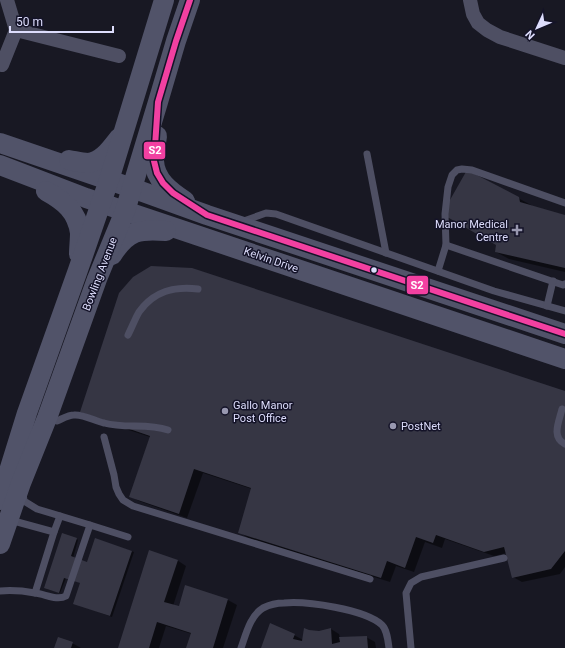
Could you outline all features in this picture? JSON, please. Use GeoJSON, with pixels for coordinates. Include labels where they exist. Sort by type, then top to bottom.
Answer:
{"type":"FeatureCollection","features":[{"type":"Feature","properties":{"kind":"main road","name":"Bowling Avenue"},"geometry":{"type":"LineString","coordinates":[[0,500],[27,414],[109,180],[164,0]]}},
{"type":"Feature","properties":{"kind":"main road","name":"Bowling Avenue"},"geometry":{"type":"LineString","coordinates":[[0,544],[4,519],[22,483],[97,279],[125,211],[176,41],[190,0]]}},
{"type":"Feature","properties":{"kind":"main road"},"geometry":{"type":"LineString","coordinates":[[158,102],[154,161],[157,173],[163,183],[173,193],[207,215]]}},
{"type":"Feature","properties":{"kind":"main road"},"geometry":{"type":"LineString","coordinates":[[7,146],[65,160],[88,163],[101,158],[123,133]]}},
{"type":"Feature","properties":{"kind":"main road","name":"Kelvin Drive"},"geometry":{"type":"LineString","coordinates":[[7,146],[207,215],[565,334]]}},
{"type":"Feature","properties":{"kind":"main road"},"geometry":{"type":"LineString","coordinates":[[0,166],[59,198],[69,207],[76,218],[80,233],[78,270]]}},
{"type":"Feature","properties":{"kind":"main road","name":"Kelvin Drive"},"geometry":{"type":"LineString","coordinates":[[0,166],[86,198],[565,359]]}},
{"type":"Feature","properties":{"kind":"main road"},"geometry":{"type":"LineString","coordinates":[[97,279],[121,242],[135,233],[156,230],[192,233]]}},
{"type":"Feature","properties":{"kind":"street"},"geometry":{"type":"LineString","coordinates":[[2,65],[16,30],[8,0]]}},
{"type":"Feature","properties":{"kind":"street"},"geometry":{"type":"LineString","coordinates":[[470,0],[473,14],[478,22],[487,30],[500,37],[565,58]]}},
{"type":"Feature","properties":{"kind":"street"},"geometry":{"type":"LineString","coordinates":[[16,30],[119,56]]}},
{"type":"Feature","properties":{"kind":"lane"},"geometry":{"type":"LineString","coordinates":[[367,154],[386,253]]}},
{"type":"Feature","properties":{"kind":"lane"},"geometry":{"type":"LineString","coordinates":[[438,271],[446,245],[445,214],[448,187],[452,175],[456,170],[462,168],[472,170],[565,203]]}},
{"type":"Feature","properties":{"kind":"lane"},"geometry":{"type":"LineString","coordinates":[[235,224],[266,213],[272,213],[494,291],[565,311]]}},
{"type":"Feature","properties":{"kind":"lane"},"geometry":{"type":"LineString","coordinates":[[446,245],[562,285],[565,284]]}},
{"type":"Feature","properties":{"kind":"lane"},"geometry":{"type":"LineString","coordinates":[[547,306],[553,281]]}},
{"type":"Feature","properties":{"kind":"lane"},"geometry":{"type":"LineString","coordinates":[[128,335],[139,312],[153,297],[175,288],[198,289]]}},
{"type":"Feature","properties":{"kind":"lane"},"geometry":{"type":"LineString","coordinates":[[562,409],[558,424],[557,436],[559,440],[565,444]]}},
{"type":"Feature","properties":{"kind":"lane"},"geometry":{"type":"LineString","coordinates":[[57,421],[68,416],[76,415],[104,424],[148,426],[168,430]]}},
{"type":"Feature","properties":{"kind":"lane"},"geometry":{"type":"LineString","coordinates":[[104,437],[116,487],[123,500],[133,506],[370,579]]}},
{"type":"Feature","properties":{"kind":"lane"},"geometry":{"type":"LineString","coordinates":[[22,483],[24,501],[27,504],[37,509],[128,537]]}},
{"type":"Feature","properties":{"kind":"lane"},"geometry":{"type":"LineString","coordinates":[[35,593],[60,516]]}},
{"type":"Feature","properties":{"kind":"lane"},"geometry":{"type":"LineString","coordinates":[[4,519],[54,532]]}},
{"type":"Feature","properties":{"kind":"lane"},"geometry":{"type":"LineString","coordinates":[[0,591],[7,590],[35,593],[60,598],[66,596],[90,526]]}},
{"type":"Feature","properties":{"kind":"lane"},"geometry":{"type":"LineString","coordinates":[[411,648],[406,593],[411,583],[421,577],[504,558]]}},
{"type":"Feature","properties":{"kind":"lane"},"geometry":{"type":"LineString","coordinates":[[241,648],[248,628],[258,612],[274,604],[283,602],[316,604],[365,615],[382,625],[386,630],[389,648]]}},
{"type":"Feature","properties":{"kind":"building","name":"Manor Medical Centre"},"geometry":{"type":"Polygon","coordinates":[[[467,170],[519,197],[520,202],[565,215],[565,268],[495,252],[496,245],[442,214],[467,170]]]}},
{"type":"Feature","properties":{"kind":"building"},"geometry":{"type":"Polygon","coordinates":[[[151,266],[192,268],[565,391],[565,551],[551,569],[512,578],[504,547],[484,552],[436,535],[433,543],[416,537],[405,568],[387,561],[381,578],[238,533],[251,488],[194,469],[179,514],[129,497],[150,436],[80,412],[119,293],[133,277],[151,266]]]}},
{"type":"Feature","properties":{"kind":"building"},"geometry":{"type":"Polygon","coordinates":[[[62,533],[77,538],[71,556],[87,562],[95,538],[132,551],[110,616],[73,604],[80,583],[64,578],[59,593],[44,588],[62,533]]]}},
{"type":"Feature","properties":{"kind":"building"},"geometry":{"type":"Polygon","coordinates":[[[149,550],[178,560],[164,602],[179,606],[185,585],[228,599],[213,648],[186,648],[191,633],[157,622],[149,648],[118,648],[149,550]]]}},
{"type":"Feature","properties":{"kind":"building"},"geometry":{"type":"Polygon","coordinates":[[[270,623],[295,634],[293,639],[302,641],[304,628],[319,631],[331,628],[332,644],[340,642],[339,637],[367,636],[368,648],[261,648],[270,623]]]}},
{"type":"Feature","properties":{"kind":"building"},"geometry":{"type":"Polygon","coordinates":[[[58,637],[73,642],[71,648],[54,648],[58,637]]]}},
{"type":"Feature","properties":{"kind":"transit line","name":"S2"},"geometry":{"type":"LineString","coordinates":[[190,0],[158,102],[154,161],[157,173],[163,183],[173,193],[207,215],[565,334]]}},
{"type":"Feature","properties":{"kind":"place","name":"Manor Medical Centre"},"geometry":{"type":"Point","coordinates":[517,230]}},
{"type":"Feature","properties":{"kind":"place","name":"Gallo Manor Post Office"},"geometry":{"type":"Point","coordinates":[225,411]}},
{"type":"Feature","properties":{"kind":"place","name":"PostNet"},"geometry":{"type":"Point","coordinates":[393,426]}}]}
